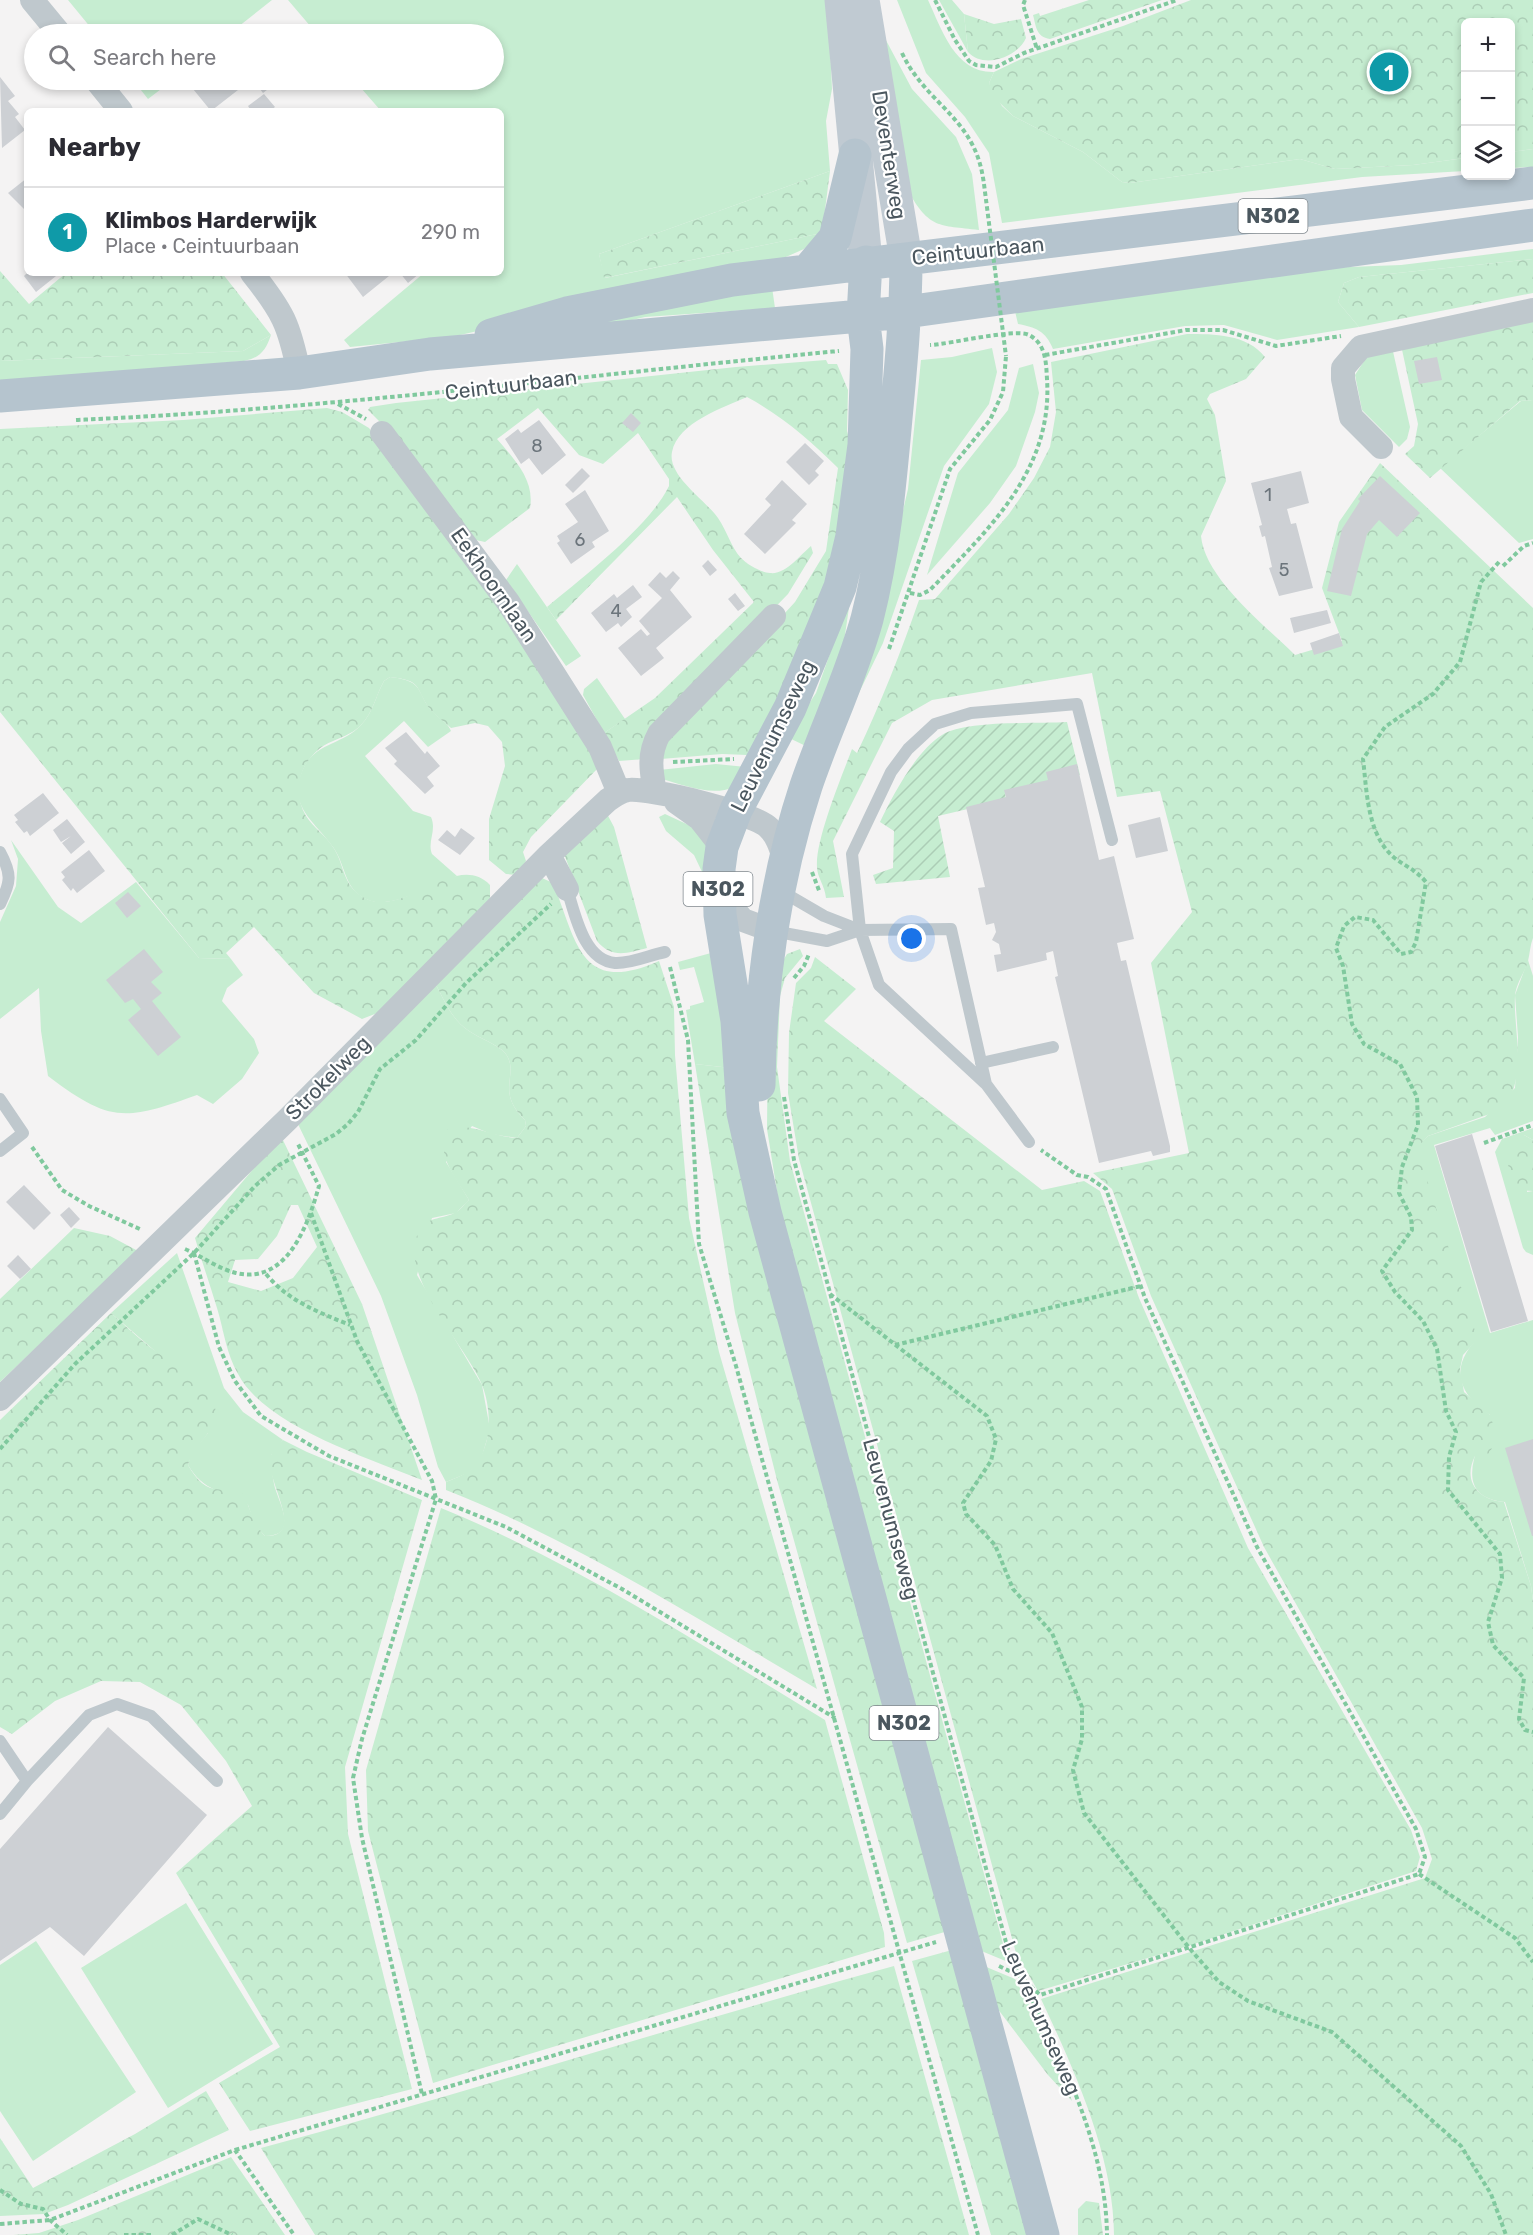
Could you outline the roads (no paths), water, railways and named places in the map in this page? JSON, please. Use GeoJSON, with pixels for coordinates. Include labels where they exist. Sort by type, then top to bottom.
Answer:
{"type":"FeatureCollection","features":[{"type":"Feature","properties":{"kind":"main road","name":"Deventerweg"},"geometry":{"type":"LineString","coordinates":[[841,0],[866,262]]}},
{"type":"Feature","properties":{"kind":"main road","name":"Deventerweg"},"geometry":{"type":"LineString","coordinates":[[863,0],[906,259],[906,312]]}},
{"type":"Feature","properties":{"kind":"main road"},"geometry":{"type":"LineString","coordinates":[[808,270],[835,238],[855,155]]}},
{"type":"Feature","properties":{"kind":"main road","name":"Ceintuurbaan"},"geometry":{"type":"LineString","coordinates":[[430,354],[567,313],[732,280],[1533,183]]}},
{"type":"Feature","properties":{"kind":"main road","name":"Ceintuurbaan"},"geometry":{"type":"LineString","coordinates":[[0,396],[299,373],[430,354],[906,312],[1533,225]]}},
{"type":"Feature","properties":{"kind":"main road","name":"Leuvenumseweg"},"geometry":{"type":"LineString","coordinates":[[866,262],[863,316],[867,349],[867,403],[861,478],[840,587],[790,708],[736,810],[722,847],[718,891],[737,1021],[743,1113],[765,1212],[1043,2235]]}},
{"type":"Feature","properties":{"kind":"main road","name":"Leuvenumseweg"},"geometry":{"type":"LineString","coordinates":[[765,1212],[759,1058],[773,931],[792,871],[807,785],[844,692],[867,618],[888,513],[906,312]]}},
{"type":"Feature","properties":{"kind":"street"},"geometry":{"type":"LineString","coordinates":[[32,0],[52,24]]}},
{"type":"Feature","properties":{"kind":"street"},"geometry":{"type":"LineString","coordinates":[[104,90],[119,108]]}},
{"type":"Feature","properties":{"kind":"street"},"geometry":{"type":"LineString","coordinates":[[254,276],[277,304],[288,324],[299,373]]}},
{"type":"Feature","properties":{"kind":"street"},"geometry":{"type":"LineString","coordinates":[[1381,447],[1351,417],[1343,379],[1343,368],[1361,347],[1533,310]]}},
{"type":"Feature","properties":{"kind":"street","name":"Eekhoornlaan"},"geometry":{"type":"LineString","coordinates":[[382,434],[508,602],[600,747],[619,793]]}},
{"type":"Feature","properties":{"kind":"street"},"geometry":{"type":"LineString","coordinates":[[722,847],[699,819],[662,795],[650,764],[652,751],[659,734],[774,616]]}},
{"type":"Feature","properties":{"kind":"street"},"geometry":{"type":"LineString","coordinates":[[619,793],[641,790],[736,810],[759,820],[770,828],[778,840],[792,871]]}},
{"type":"Feature","properties":{"kind":"street","name":"Strokelweg"},"geometry":{"type":"LineString","coordinates":[[0,1399],[288,1119],[549,855],[593,813],[619,793]]}},
{"type":"Feature","properties":{"kind":"street"},"geometry":{"type":"LineString","coordinates":[[549,855],[567,889]]}},
{"type":"Feature","properties":{"kind":"street"},"geometry":{"type":"LineString","coordinates":[[718,891],[743,920],[773,931]]}},
{"type":"Feature","properties":{"kind":"lane"},"geometry":{"type":"LineString","coordinates":[[1029,1142],[986,1084],[879,985],[860,930],[852,854],[891,772],[908,749],[935,724],[971,713],[1077,704],[1112,840]]}},
{"type":"Feature","properties":{"kind":"lane"},"geometry":{"type":"LineString","coordinates":[[0,852],[10,870],[9,888],[0,904]]}},
{"type":"Feature","properties":{"kind":"lane"},"geometry":{"type":"LineString","coordinates":[[792,871],[817,912],[860,930]]}},
{"type":"Feature","properties":{"kind":"lane"},"geometry":{"type":"LineString","coordinates":[[567,889],[587,944],[599,955],[614,963],[620,963],[665,952]]}},
{"type":"Feature","properties":{"kind":"lane"},"geometry":{"type":"LineString","coordinates":[[773,931],[827,941],[860,930],[951,929],[986,1084]]}},
{"type":"Feature","properties":{"kind":"lane"},"geometry":{"type":"LineString","coordinates":[[981,1063],[1053,1047]]}},
{"type":"Feature","properties":{"kind":"lane"},"geometry":{"type":"LineString","coordinates":[[0,1099],[23,1133],[0,1151]]}},
{"type":"Feature","properties":{"kind":"lane"},"geometry":{"type":"LineString","coordinates":[[0,1814],[27,1781],[89,1716],[117,1704],[151,1716],[216,1781]]}},
{"type":"Feature","properties":{"kind":"lane"},"geometry":{"type":"LineString","coordinates":[[0,1741],[27,1781]]}},
{"type":"Feature","properties":{"kind":"place","name":"Klimbos Harderwijk"},"geometry":{"type":"Point","coordinates":[1389,72]}}]}
